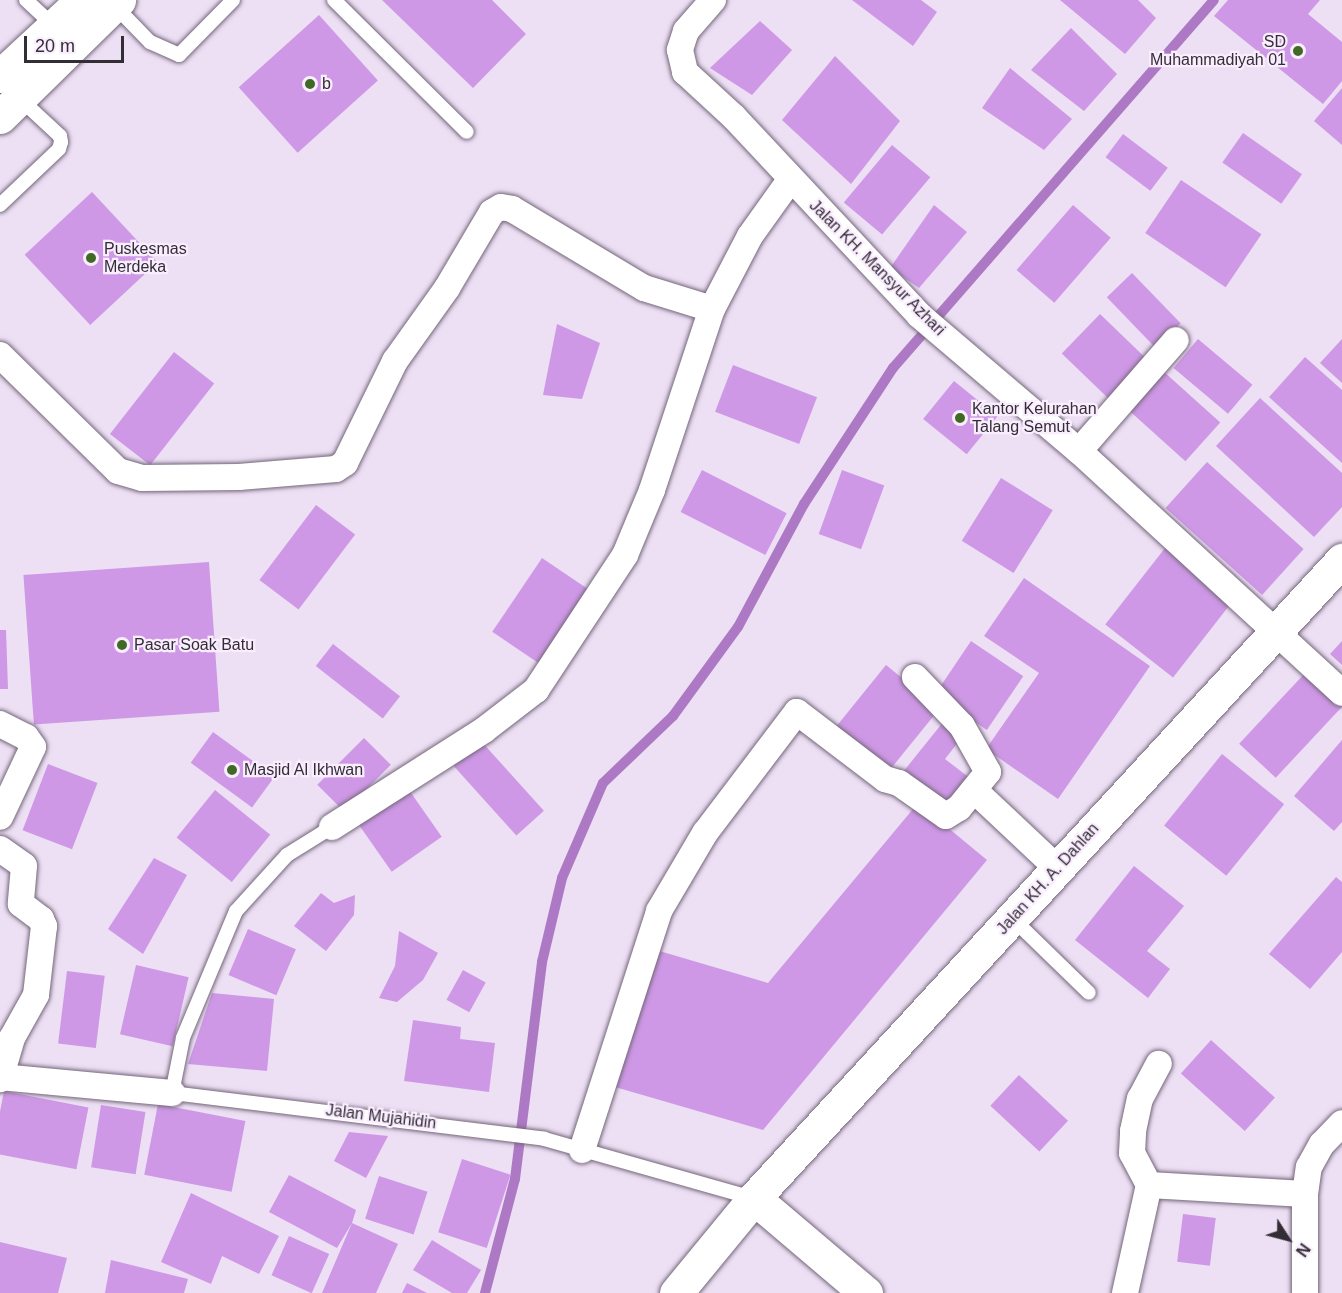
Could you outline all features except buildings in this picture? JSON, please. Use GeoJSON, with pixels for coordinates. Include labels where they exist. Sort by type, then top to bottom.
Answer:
{"type":"FeatureCollection","features":[{"type":"Feature","properties":{"kind":"street"},"geometry":{"type":"LineString","coordinates":[[6,97],[54,26],[82,0]]}},
{"type":"Feature","properties":{"kind":"street","name":"Jalan KH. Mansyur Azhari"},"geometry":{"type":"LineString","coordinates":[[713,0],[686,31],[680,50],[685,72],[734,117],[790,180],[919,315],[1079,451],[1342,693]]}},
{"type":"Feature","properties":{"kind":"street"},"geometry":{"type":"LineString","coordinates":[[6,97],[117,2]]}},
{"type":"Feature","properties":{"kind":"street"},"geometry":{"type":"LineString","coordinates":[[332,827],[484,730],[536,690],[625,555],[652,490],[712,309],[750,236],[790,180]]}},
{"type":"Feature","properties":{"kind":"street"},"geometry":{"type":"LineString","coordinates":[[0,355],[118,471],[142,478],[239,477],[336,469],[345,464],[395,361],[447,288],[492,212],[501,207],[512,209],[644,288],[712,309]]}},
{"type":"Feature","properties":{"kind":"street"},"geometry":{"type":"LineString","coordinates":[[1079,451],[1176,340]]}},
{"type":"Feature","properties":{"kind":"street","name":"Jalan KH. A. Dahlan"},"geometry":{"type":"LineString","coordinates":[[676,1293],[754,1198],[1274,631],[1342,560]]}},
{"type":"Feature","properties":{"kind":"street"},"geometry":{"type":"LineString","coordinates":[[582,1149],[659,911],[705,833],[797,712],[885,779],[899,783],[946,816],[974,790],[988,772],[962,726],[915,677]]}},
{"type":"Feature","properties":{"kind":"street"},"geometry":{"type":"LineString","coordinates":[[0,724],[26,737],[33,747],[0,817]]}},
{"type":"Feature","properties":{"kind":"street"},"geometry":{"type":"LineString","coordinates":[[974,790],[1057,868]]}},
{"type":"Feature","properties":{"kind":"street"},"geometry":{"type":"LineString","coordinates":[[0,849],[24,866],[21,904],[44,923],[36,995],[12,1038],[0,1078]]}},
{"type":"Feature","properties":{"kind":"street"},"geometry":{"type":"LineString","coordinates":[[1125,1293],[1149,1185],[1132,1153],[1133,1131],[1140,1099],[1159,1064]]}},
{"type":"Feature","properties":{"kind":"street","name":"Jalan Mujahidin"},"geometry":{"type":"LineString","coordinates":[[0,1078],[172,1093]]}},
{"type":"Feature","properties":{"kind":"street"},"geometry":{"type":"LineString","coordinates":[[1305,1293],[1305,1194],[1309,1167],[1322,1144],[1342,1123]]}},
{"type":"Feature","properties":{"kind":"street"},"geometry":{"type":"LineString","coordinates":[[1149,1185],[1305,1194]]}},
{"type":"Feature","properties":{"kind":"street"},"geometry":{"type":"LineString","coordinates":[[754,1198],[866,1293]]}},
{"type":"Feature","properties":{"kind":"lane"},"geometry":{"type":"LineString","coordinates":[[26,0],[54,26]]}},
{"type":"Feature","properties":{"kind":"lane"},"geometry":{"type":"LineString","coordinates":[[117,2],[150,42],[179,55],[233,0]]}},
{"type":"Feature","properties":{"kind":"lane"},"geometry":{"type":"LineString","coordinates":[[334,0],[467,132]]}},
{"type":"Feature","properties":{"kind":"lane"},"geometry":{"type":"LineString","coordinates":[[0,205],[59,149],[61,142],[6,97]]}},
{"type":"Feature","properties":{"kind":"lane"},"geometry":{"type":"LineString","coordinates":[[172,1093],[183,1038],[236,911],[287,855],[332,827]]}},
{"type":"Feature","properties":{"kind":"lane"},"geometry":{"type":"LineString","coordinates":[[1012,918],[1089,993]]}},
{"type":"Feature","properties":{"kind":"lane","name":"Jalan Mujahidin"},"geometry":{"type":"LineString","coordinates":[[172,1093],[480,1129],[544,1139],[754,1198]]}},
{"type":"Feature","properties":{"kind":"waterway"},"geometry":{"type":"LineString","coordinates":[[485,1293],[515,1179],[542,962],[562,878],[603,783],[673,716],[738,627],[804,504],[893,368],[1214,0]]}},
{"type":"Feature","properties":{"kind":"place","name":"SD Muhammadiyah 01"},"geometry":{"type":"Point","coordinates":[1298,51]}},
{"type":"Feature","properties":{"kind":"place","name":"b"},"geometry":{"type":"Point","coordinates":[310,84]}},
{"type":"Feature","properties":{"kind":"place","name":"Puskesmas Merdeka"},"geometry":{"type":"Point","coordinates":[91,258]}},
{"type":"Feature","properties":{"kind":"place","name":"Kantor Kelurahan Talang Semut"},"geometry":{"type":"Point","coordinates":[960,418]}},
{"type":"Feature","properties":{"kind":"place","name":"Pasar Soak Batu"},"geometry":{"type":"Point","coordinates":[122,645]}},
{"type":"Feature","properties":{"kind":"place","name":"Masjid Al Ikhwan"},"geometry":{"type":"Point","coordinates":[232,770]}}]}
